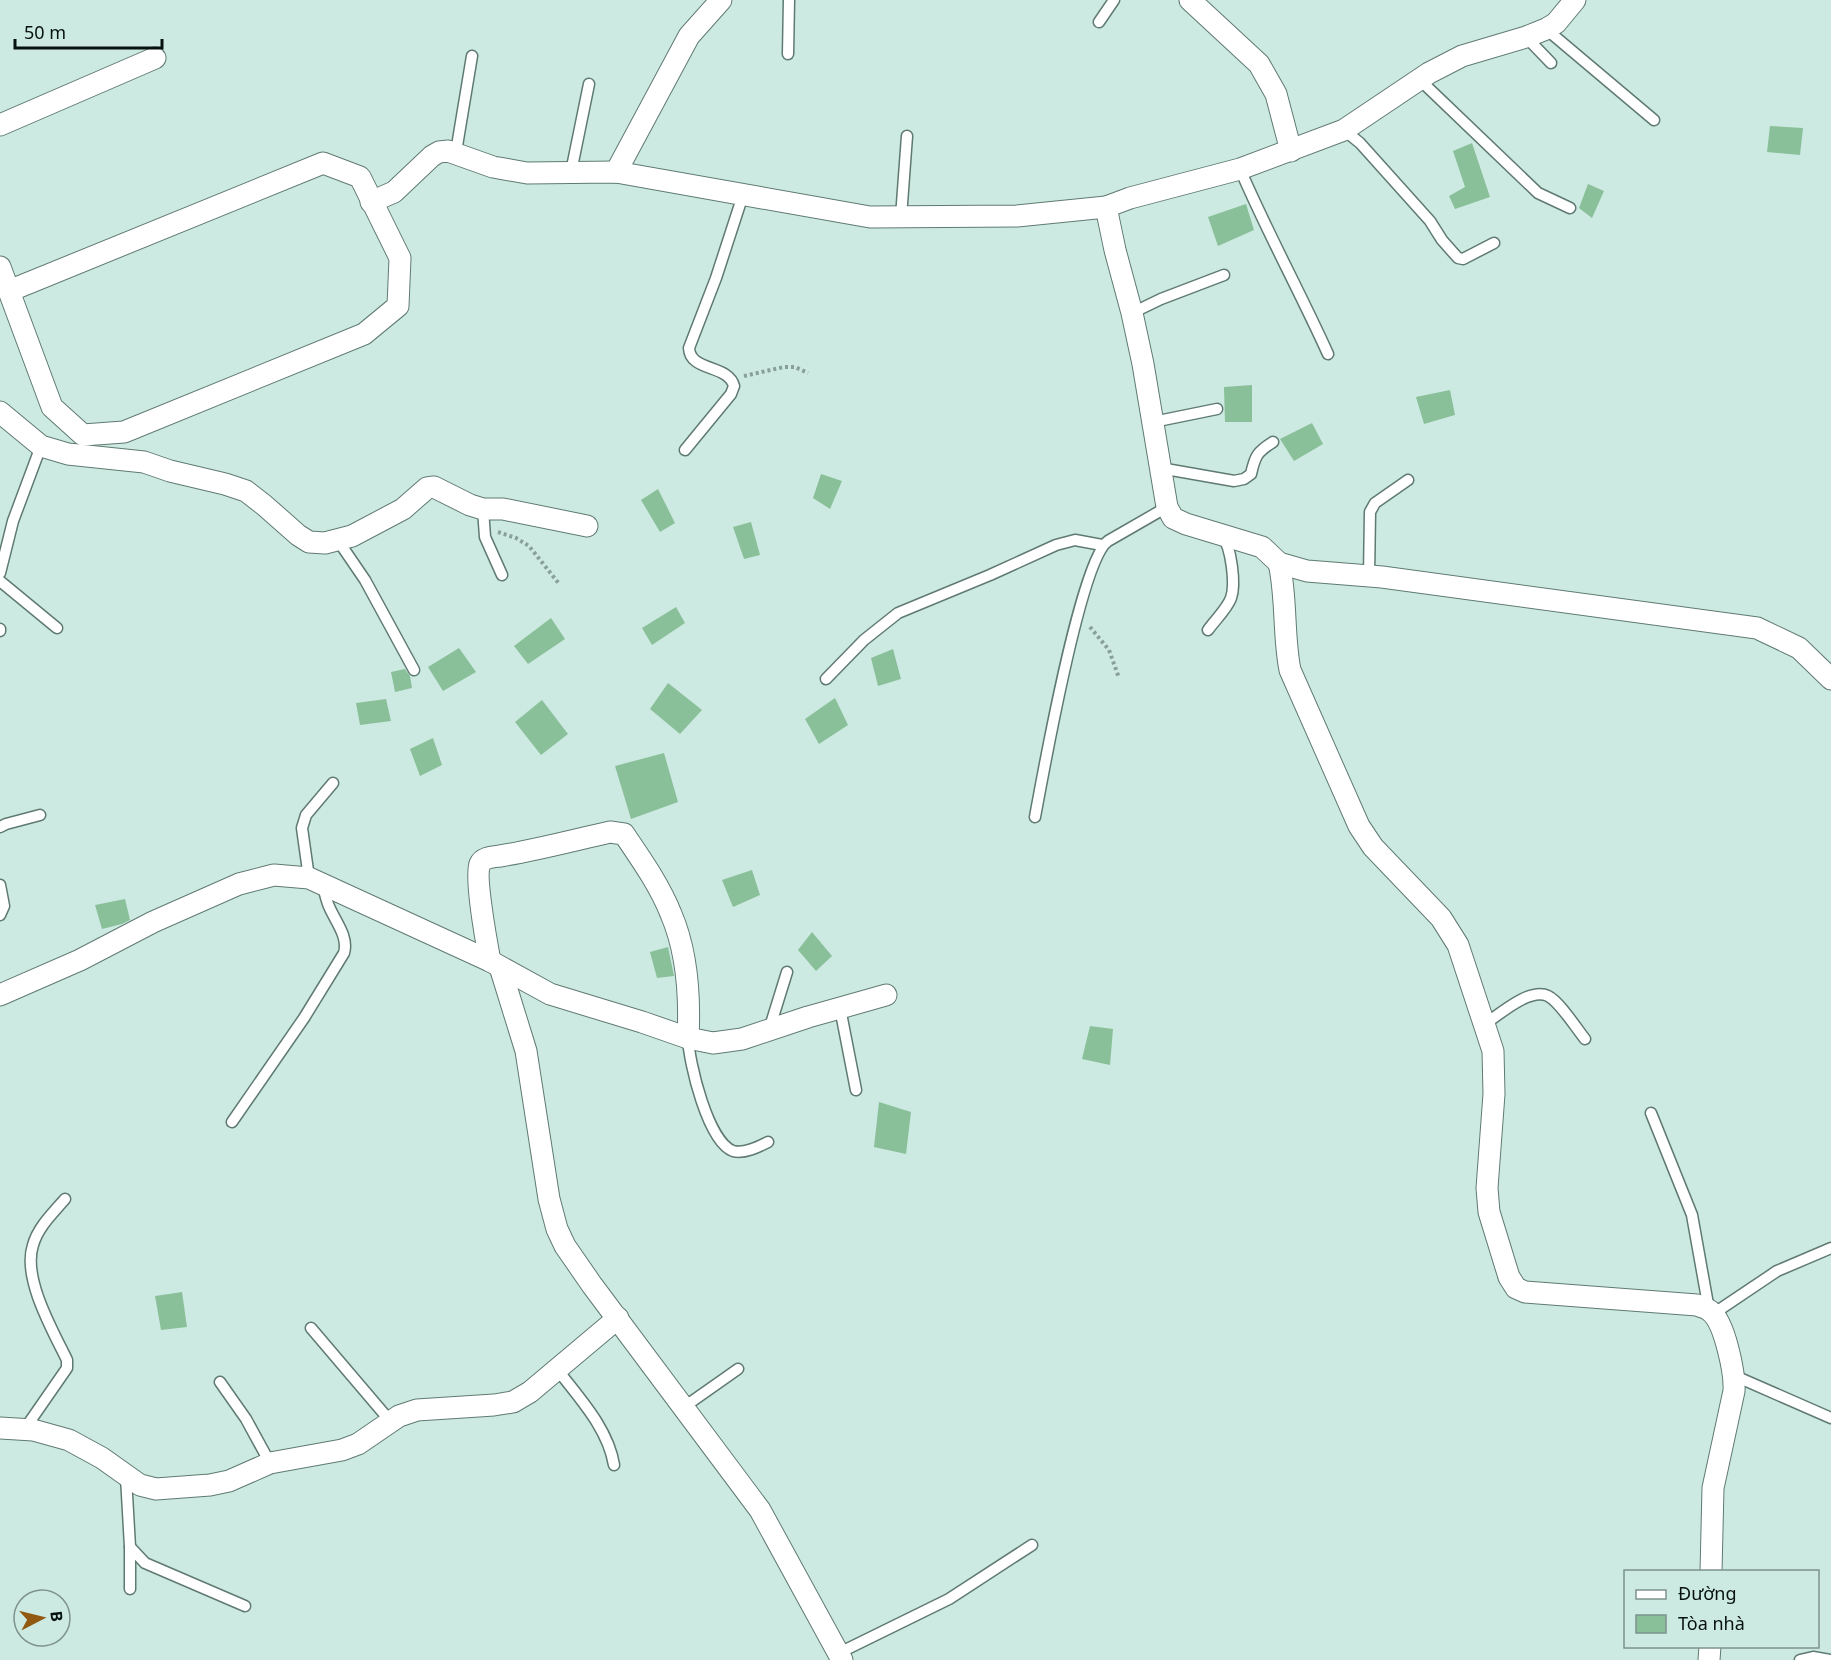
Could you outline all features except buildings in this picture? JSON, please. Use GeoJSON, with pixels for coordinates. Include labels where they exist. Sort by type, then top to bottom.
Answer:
{"type":"FeatureCollection","features":[{"type":"Feature","properties":{"kind":"street"},"geometry":{"type":"LineString","coordinates":[[616,172],[689,36],[721,0]]}},
{"type":"Feature","properties":{"kind":"street"},"geometry":{"type":"LineString","coordinates":[[1190,0],[1260,64],[1276,94],[1291,151]]}},
{"type":"Feature","properties":{"kind":"street"},"geometry":{"type":"LineString","coordinates":[[371,202],[394,192],[439,152],[456,152],[493,167],[527,173],[616,172],[870,218],[1017,216],[1106,207],[1130,198],[1240,169],[1344,129],[1462,56],[1546,29],[1556,23],[1575,0]]}},
{"type":"Feature","properties":{"kind":"street"},"geometry":{"type":"LineString","coordinates":[[0,125],[155,58]]}},
{"type":"Feature","properties":{"kind":"street"},"geometry":{"type":"LineString","coordinates":[[0,267],[52,407],[83,435],[124,432],[364,334],[398,306],[400,258],[360,177],[323,163],[9,291]]}},
{"type":"Feature","properties":{"kind":"street"},"geometry":{"type":"LineString","coordinates":[[1106,207],[1132,313],[1167,507],[1173,518],[1262,547],[1279,563],[1307,571],[1369,576],[1757,628],[1799,648],[1831,679]]}},
{"type":"Feature","properties":{"kind":"street"},"geometry":{"type":"LineString","coordinates":[[0,412],[41,446],[68,454],[144,462],[246,491],[309,542],[325,543],[352,536],[403,509],[427,488],[434,487],[460,500],[483,517],[503,509],[587,526]]}},
{"type":"Feature","properties":{"kind":"street"},"geometry":{"type":"LineString","coordinates":[[1279,563],[1282,576],[1286,649],[1290,670],[1359,826],[1373,847],[1441,918],[1458,945],[1485,1024],[1493,1051],[1495,1068],[1487,1188],[1489,1212],[1509,1277],[1516,1288],[1525,1292],[1697,1305],[1711,1312],[1732,1361],[1735,1376],[1734,1391],[1713,1488],[1711,1570]]}},
{"type":"Feature","properties":{"kind":"street"},"geometry":{"type":"LineString","coordinates":[[688,1038],[689,1013],[684,960],[672,915],[642,860],[624,834],[610,832],[525,852],[488,858],[481,862],[479,867],[480,892],[495,964],[526,1051],[549,1199],[557,1229],[565,1246],[760,1510],[840,1656]]}},
{"type":"Feature","properties":{"kind":"street"},"geometry":{"type":"LineString","coordinates":[[0,995],[80,960],[153,922],[239,884],[274,875],[316,882],[495,964],[550,994],[688,1038],[713,1043],[742,1039],[886,995]]}},
{"type":"Feature","properties":{"kind":"street"},"geometry":{"type":"LineString","coordinates":[[0,1428],[24,1430],[69,1440],[102,1458],[140,1485],[156,1489],[210,1485],[229,1481],[270,1463],[342,1450],[358,1444],[399,1416],[417,1410],[513,1402],[530,1392],[618,1318]]}},
{"type":"Feature","properties":{"kind":"lane"},"geometry":{"type":"LineString","coordinates":[[788,54],[789,0]]}},
{"type":"Feature","properties":{"kind":"lane"},"geometry":{"type":"LineString","coordinates":[[1099,22],[1114,0]]}},
{"type":"Feature","properties":{"kind":"lane"},"geometry":{"type":"LineString","coordinates":[[1546,29],[1654,120]]}},
{"type":"Feature","properties":{"kind":"lane"},"geometry":{"type":"LineString","coordinates":[[1526,37],[1551,63]]}},
{"type":"Feature","properties":{"kind":"lane"},"geometry":{"type":"LineString","coordinates":[[456,152],[472,56]]}},
{"type":"Feature","properties":{"kind":"lane"},"geometry":{"type":"LineString","coordinates":[[1420,80],[1538,193],[1570,208]]}},
{"type":"Feature","properties":{"kind":"lane"},"geometry":{"type":"LineString","coordinates":[[571,172],[589,84]]}},
{"type":"Feature","properties":{"kind":"lane"},"geometry":{"type":"LineString","coordinates":[[1344,129],[1360,143],[1430,221],[1442,240],[1458,258],[1462,259],[1494,243]]}},
{"type":"Feature","properties":{"kind":"lane"},"geometry":{"type":"LineString","coordinates":[[901,217],[907,136]]}},
{"type":"Feature","properties":{"kind":"lane"},"geometry":{"type":"LineString","coordinates":[[1240,169],[1258,212],[1296,285],[1328,354]]}},
{"type":"Feature","properties":{"kind":"lane"},"geometry":{"type":"LineString","coordinates":[[685,450],[731,394],[734,386],[727,374],[695,362],[690,356],[689,348],[716,278],[743,195]]}},
{"type":"Feature","properties":{"kind":"lane"},"geometry":{"type":"LineString","coordinates":[[1132,313],[1161,299],[1224,276]]}},
{"type":"Feature","properties":{"kind":"lane"},"geometry":{"type":"LineString","coordinates":[[1153,422],[1217,409]]}},
{"type":"Feature","properties":{"kind":"lane"},"geometry":{"type":"LineString","coordinates":[[1160,468],[1234,481],[1244,479],[1251,474],[1255,458],[1260,450],[1273,442]]}},
{"type":"Feature","properties":{"kind":"lane"},"geometry":{"type":"LineString","coordinates":[[0,573],[13,520],[41,446]]}},
{"type":"Feature","properties":{"kind":"lane"},"geometry":{"type":"LineString","coordinates":[[1369,576],[1370,512],[1375,503],[1408,480]]}},
{"type":"Feature","properties":{"kind":"lane"},"geometry":{"type":"LineString","coordinates":[[1035,817],[1078,612],[1102,545],[1167,507]]}},
{"type":"Feature","properties":{"kind":"lane"},"geometry":{"type":"LineString","coordinates":[[483,517],[485,537],[502,575]]}},
{"type":"Feature","properties":{"kind":"lane"},"geometry":{"type":"LineString","coordinates":[[1208,630],[1231,599],[1233,584],[1228,544],[1221,534]]}},
{"type":"Feature","properties":{"kind":"lane"},"geometry":{"type":"LineString","coordinates":[[337,539],[364,580],[414,669]]}},
{"type":"Feature","properties":{"kind":"lane"},"geometry":{"type":"LineString","coordinates":[[826,679],[864,640],[898,613],[990,575],[1056,544],[1075,540],[1102,545]]}},
{"type":"Feature","properties":{"kind":"lane"},"geometry":{"type":"LineString","coordinates":[[0,580],[57,628]]}},
{"type":"Feature","properties":{"kind":"lane"},"geometry":{"type":"LineString","coordinates":[[232,1122],[297,1028],[344,953],[346,946],[344,937],[316,882],[302,828],[306,815],[333,783]]}},
{"type":"Feature","properties":{"kind":"lane"},"geometry":{"type":"LineString","coordinates":[[0,827],[40,815]]}},
{"type":"Feature","properties":{"kind":"lane"},"geometry":{"type":"LineString","coordinates":[[0,885],[4,906],[0,915]]}},
{"type":"Feature","properties":{"kind":"lane"},"geometry":{"type":"LineString","coordinates":[[769,1030],[787,972]]}},
{"type":"Feature","properties":{"kind":"lane"},"geometry":{"type":"LineString","coordinates":[[1485,1024],[1521,999],[1534,994],[1549,996],[1585,1039]]}},
{"type":"Feature","properties":{"kind":"lane"},"geometry":{"type":"LineString","coordinates":[[840,1008],[856,1090]]}},
{"type":"Feature","properties":{"kind":"lane"},"geometry":{"type":"LineString","coordinates":[[688,1038],[693,1073],[715,1135],[723,1145],[734,1151],[749,1150],[768,1142]]}},
{"type":"Feature","properties":{"kind":"lane"},"geometry":{"type":"LineString","coordinates":[[1651,1113],[1692,1215],[1711,1312],[1777,1271],[1831,1248]]}},
{"type":"Feature","properties":{"kind":"lane"},"geometry":{"type":"LineString","coordinates":[[24,1430],[67,1368],[67,1360],[39,1304],[32,1270],[32,1247],[41,1227],[65,1199]]}},
{"type":"Feature","properties":{"kind":"lane"},"geometry":{"type":"LineString","coordinates":[[311,1328],[392,1422]]}},
{"type":"Feature","properties":{"kind":"lane"},"geometry":{"type":"LineString","coordinates":[[557,1369],[608,1441],[614,1465]]}},
{"type":"Feature","properties":{"kind":"lane"},"geometry":{"type":"LineString","coordinates":[[684,1407],[738,1369]]}},
{"type":"Feature","properties":{"kind":"lane"},"geometry":{"type":"LineString","coordinates":[[1735,1376],[1831,1418]]}},
{"type":"Feature","properties":{"kind":"lane"},"geometry":{"type":"LineString","coordinates":[[220,1382],[246,1419],[270,1463]]}},
{"type":"Feature","properties":{"kind":"lane"},"geometry":{"type":"LineString","coordinates":[[126,1477],[130,1589]]}},
{"type":"Feature","properties":{"kind":"lane"},"geometry":{"type":"LineString","coordinates":[[840,1656],[948,1599],[1032,1545]]}},
{"type":"Feature","properties":{"kind":"lane"},"geometry":{"type":"LineString","coordinates":[[130,1547],[146,1563],[245,1606]]}},
{"type":"Feature","properties":{"kind":"lane"},"geometry":{"type":"LineString","coordinates":[[1800,1660],[1813,1657],[1831,1660]]}},
{"type":"Feature","properties":{"kind":"path"},"geometry":{"type":"LineString","coordinates":[[732,379],[784,367],[795,367],[808,373]]}},
{"type":"Feature","properties":{"kind":"path"},"geometry":{"type":"LineString","coordinates":[[483,517],[529,546],[560,585]]}},
{"type":"Feature","properties":{"kind":"path"},"geometry":{"type":"LineString","coordinates":[[1078,612],[1109,650],[1119,678]]}}]}
